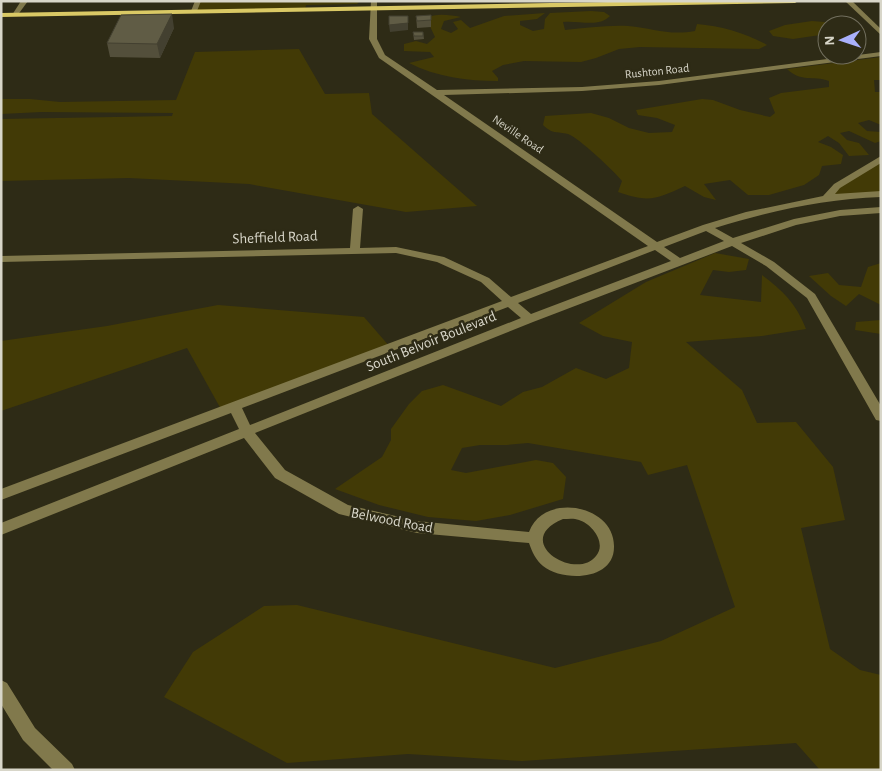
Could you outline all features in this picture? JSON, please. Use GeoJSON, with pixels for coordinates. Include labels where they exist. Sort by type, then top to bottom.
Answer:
{"type":"FeatureCollection","features":[{"type":"Feature","properties":{"kind":"main road"},"geometry":{"type":"LineString","coordinates":[[1,15],[374,5],[795,1]]}},
{"type":"Feature","properties":{"kind":"street"},"geometry":{"type":"LineString","coordinates":[[15,15],[25,1]]}},
{"type":"Feature","properties":{"kind":"street"},"geometry":{"type":"LineString","coordinates":[[194,11],[198,1]]}},
{"type":"Feature","properties":{"kind":"street"},"geometry":{"type":"LineString","coordinates":[[848,1],[881,33]]}},
{"type":"Feature","properties":{"kind":"street","name":"Neville Road"},"geometry":{"type":"LineString","coordinates":[[374,5],[373,39],[382,56],[679,262]]}},
{"type":"Feature","properties":{"kind":"street","name":"Rushton Road"},"geometry":{"type":"LineString","coordinates":[[434,93],[582,89],[659,84],[881,54]]}},
{"type":"Feature","properties":{"kind":"street"},"geometry":{"type":"LineString","coordinates":[[840,213],[827,197],[837,186],[881,159]]}},
{"type":"Feature","properties":{"kind":"street","name":"South Belvoir Boulevard"},"geometry":{"type":"LineString","coordinates":[[1,495],[706,227],[755,212],[827,197],[881,194]]}},
{"type":"Feature","properties":{"kind":"street"},"geometry":{"type":"LineString","coordinates":[[355,249],[358,209]]}},
{"type":"Feature","properties":{"kind":"street","name":"South Belvoir Boulevard"},"geometry":{"type":"LineString","coordinates":[[1,529],[529,319],[732,242],[794,222],[840,213],[881,210]]}},
{"type":"Feature","properties":{"kind":"street"},"geometry":{"type":"LineString","coordinates":[[706,227],[770,264],[811,296],[881,416]]}},
{"type":"Feature","properties":{"kind":"street","name":"Sheffield Road"},"geometry":{"type":"LineString","coordinates":[[1,259],[355,249],[396,250],[440,259],[485,280],[529,319]]}},
{"type":"Feature","properties":{"kind":"street","name":"Belwood Road"},"geometry":{"type":"LineString","coordinates":[[234,407],[246,432],[280,474],[344,510],[417,528],[534,538]]}},
{"type":"Feature","properties":{"kind":"street"},"geometry":{"type":"LineString","coordinates":[[574,513],[585,516],[603,530],[607,539],[608,549],[604,558],[596,565],[586,570],[568,570],[550,564],[541,556],[534,538],[537,529],[543,521],[557,514],[574,513]]}},
{"type":"Feature","properties":{"kind":"street"},"geometry":{"type":"LineString","coordinates":[[1,688],[30,734],[66,770]]}},
{"type":"Feature","properties":{"kind":"shaded area"},"geometry":{"type":"Polygon","coordinates":[[[198,1],[360,1],[357,4],[306,5],[305,10],[194,11],[198,1]]]}},
{"type":"Feature","properties":{"kind":"shaded area"},"geometry":{"type":"Polygon","coordinates":[[[604,12],[610,16],[605,20],[594,23],[563,22],[565,30],[620,26],[677,33],[695,31],[697,24],[733,31],[767,45],[759,49],[640,47],[619,49],[581,62],[524,61],[503,65],[492,71],[498,78],[498,81],[464,79],[430,72],[409,63],[434,57],[430,52],[404,51],[404,44],[416,41],[427,44],[435,37],[426,18],[434,15],[461,17],[444,21],[441,29],[451,33],[458,29],[453,22],[461,20],[470,28],[504,16],[545,13],[537,19],[520,21],[520,25],[533,31],[544,29],[545,19],[550,13],[604,12]]]}},
{"type":"Feature","properties":{"kind":"shaded area"},"geometry":{"type":"Polygon","coordinates":[[[817,21],[817,35],[793,39],[773,36],[769,31],[785,25],[817,21]]]}},
{"type":"Feature","properties":{"kind":"shaded area"},"geometry":{"type":"Polygon","coordinates":[[[299,49],[325,94],[369,93],[372,114],[477,206],[406,212],[249,184],[129,178],[1,181],[1,119],[172,116],[173,113],[41,112],[1,114],[1,99],[60,102],[176,100],[195,52],[299,49]]]}},
{"type":"Feature","properties":{"kind":"shaded area"},"geometry":{"type":"Polygon","coordinates":[[[881,57],[881,80],[874,80],[875,92],[881,92],[881,125],[869,120],[858,123],[867,131],[881,132],[881,141],[875,143],[849,131],[840,133],[847,140],[859,143],[869,155],[849,156],[839,143],[828,136],[818,142],[831,147],[843,155],[841,164],[822,166],[819,175],[804,185],[769,195],[748,195],[730,180],[704,184],[716,200],[704,197],[685,186],[660,197],[653,198],[638,198],[618,192],[622,181],[588,148],[568,134],[553,131],[543,125],[545,116],[591,113],[609,118],[629,128],[649,133],[672,132],[675,125],[657,118],[638,115],[636,110],[702,99],[713,100],[740,110],[770,117],[775,113],[769,98],[781,93],[829,87],[829,81],[798,76],[787,69],[818,65],[867,65],[867,59],[881,57]]]}},
{"type":"Feature","properties":{"kind":"shaded area"},"geometry":{"type":"Polygon","coordinates":[[[881,159],[881,194],[827,197],[837,186],[881,159]]]}},
{"type":"Feature","properties":{"kind":"shaded area"},"geometry":{"type":"Polygon","coordinates":[[[715,253],[749,259],[746,270],[729,272],[713,270],[700,295],[761,302],[762,275],[788,298],[798,312],[806,329],[762,336],[686,342],[742,390],[757,423],[796,422],[833,467],[845,520],[801,528],[830,649],[860,670],[881,675],[881,770],[820,770],[796,743],[522,761],[408,754],[287,763],[164,697],[193,652],[264,606],[297,605],[555,668],[661,641],[735,607],[687,465],[648,475],[641,462],[528,443],[480,445],[462,448],[451,470],[466,473],[536,460],[553,463],[566,477],[563,499],[510,515],[476,521],[428,517],[379,505],[335,489],[382,457],[391,440],[391,429],[409,404],[422,391],[443,385],[501,406],[523,392],[542,387],[576,368],[606,379],[629,368],[632,342],[603,336],[579,323],[646,282],[715,253]]]}},
{"type":"Feature","properties":{"kind":"shaded area"},"geometry":{"type":"Polygon","coordinates":[[[881,263],[881,305],[859,294],[846,306],[831,296],[809,276],[828,273],[839,285],[861,287],[868,267],[881,263]]]}},
{"type":"Feature","properties":{"kind":"shaded area"},"geometry":{"type":"Polygon","coordinates":[[[218,305],[364,317],[390,347],[222,411],[187,348],[1,411],[1,341],[107,326],[218,305]]]}},
{"type":"Feature","properties":{"kind":"shaded area"},"geometry":{"type":"Polygon","coordinates":[[[881,320],[881,334],[855,330],[856,322],[881,320]]]}},
{"type":"Feature","properties":{"kind":"building"},"geometry":{"type":"Polygon","coordinates":[[[172,14],[157,44],[107,43],[121,15],[172,14]]]}},
{"type":"Feature","properties":{"kind":"building"},"geometry":{"type":"Polygon","coordinates":[[[431,15],[431,20],[417,21],[416,16],[431,15]]]}},
{"type":"Feature","properties":{"kind":"building"},"geometry":{"type":"Polygon","coordinates":[[[389,16],[408,16],[408,23],[389,25],[389,16]]]}},
{"type":"Feature","properties":{"kind":"building"},"geometry":{"type":"Polygon","coordinates":[[[413,32],[423,32],[423,36],[414,36],[413,32]]]}}]}
